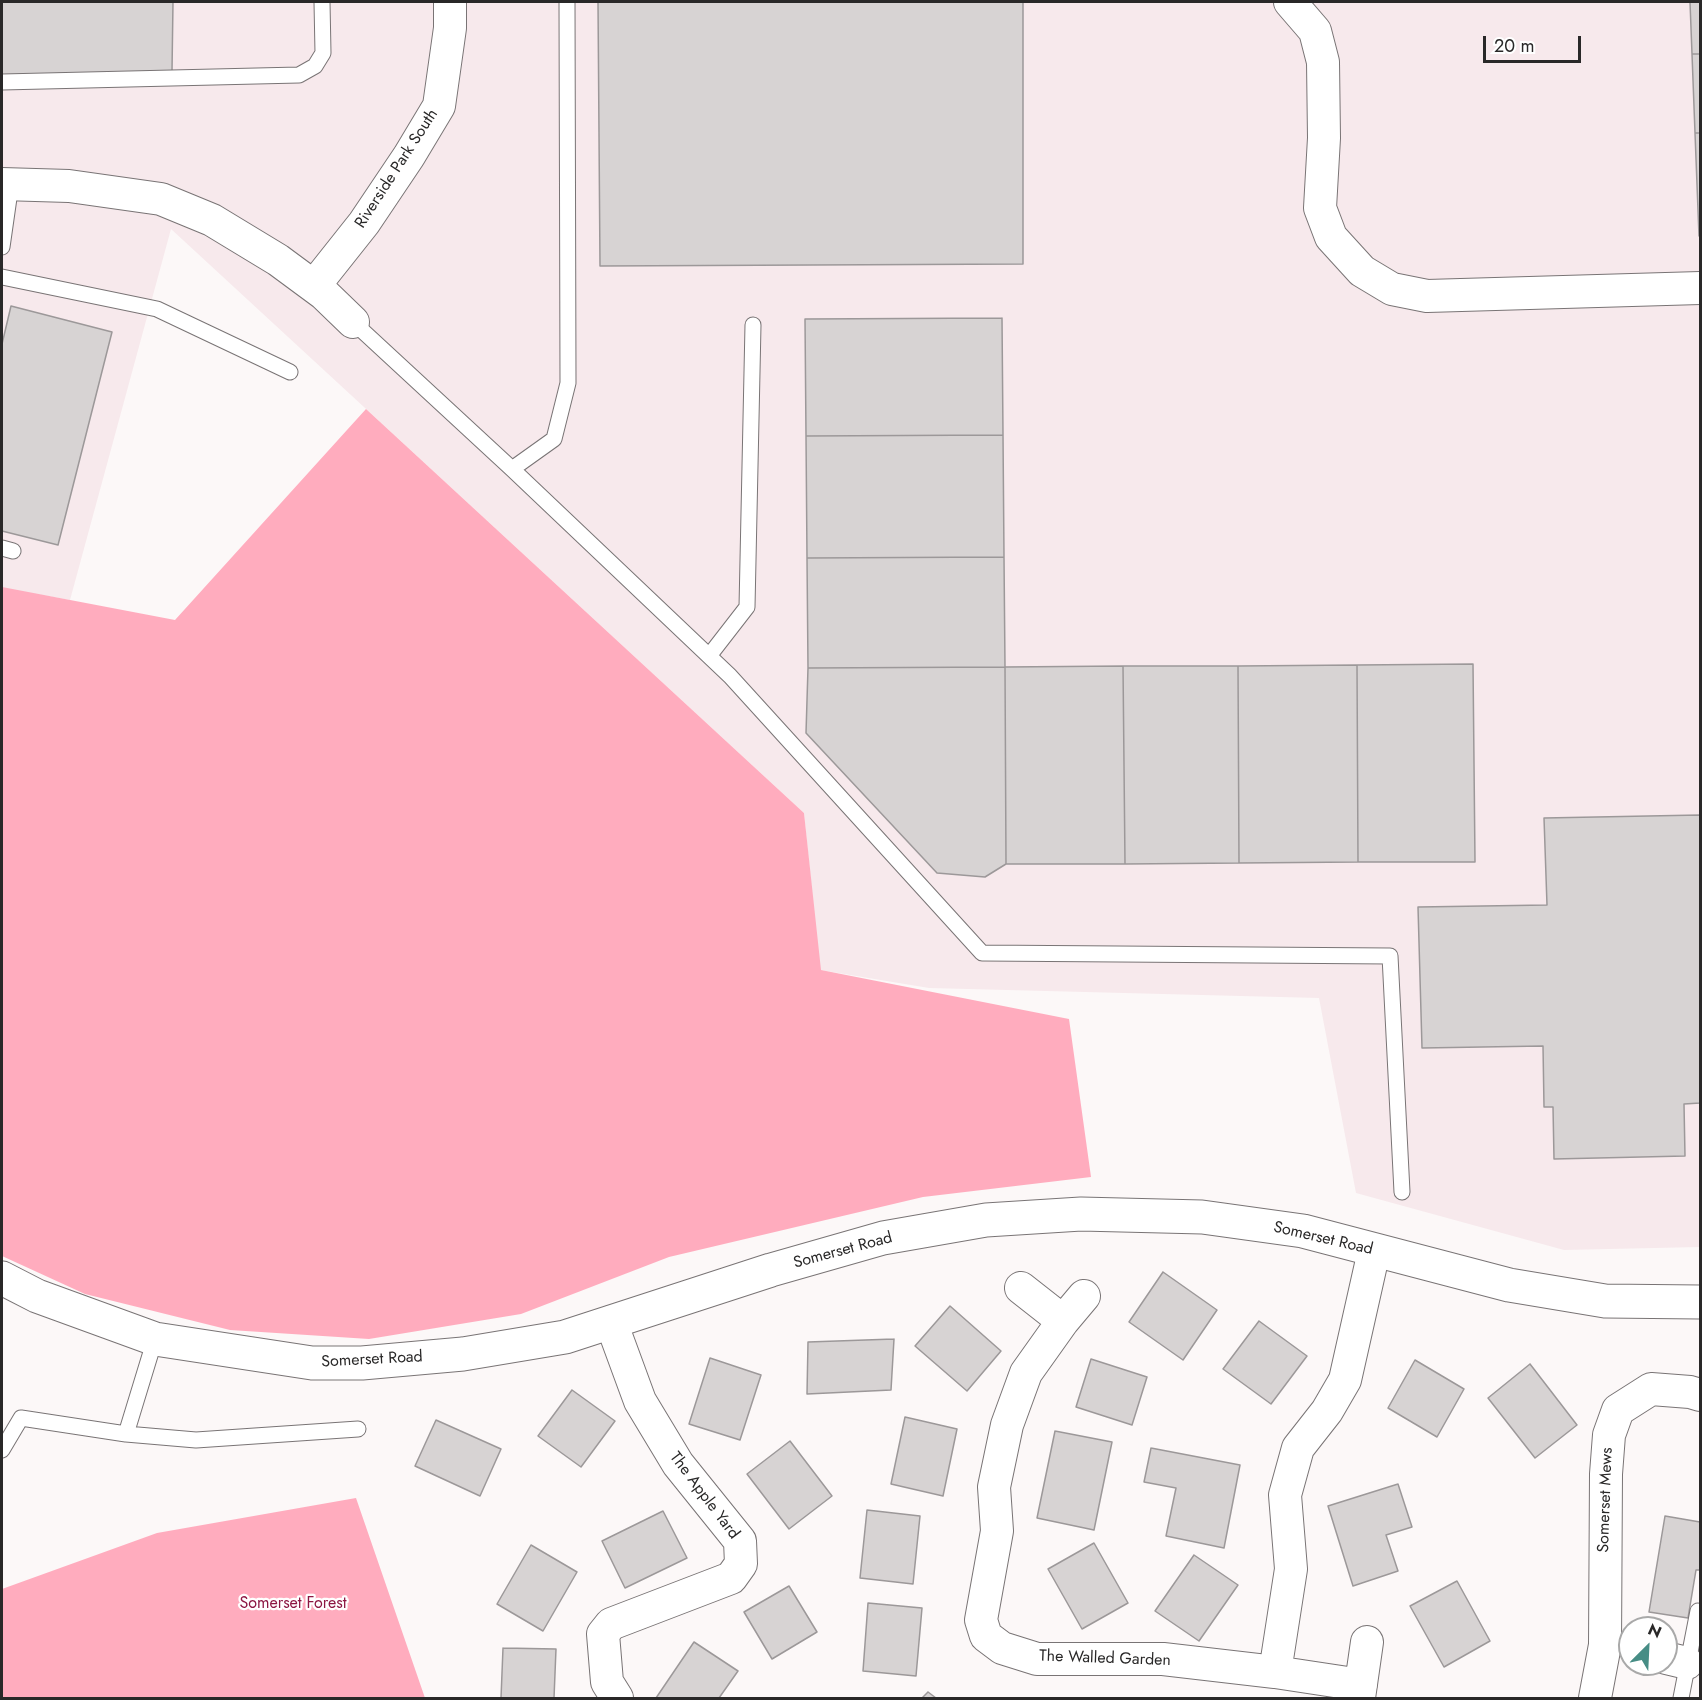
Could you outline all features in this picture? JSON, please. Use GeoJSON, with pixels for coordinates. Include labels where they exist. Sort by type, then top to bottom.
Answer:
{"type":"FeatureCollection","features":[{"type":"Feature","properties":{"kind":"street","name":"Riverside Park South"},"geometry":{"type":"LineString","coordinates":[[314,286],[364,222],[409,156],[439,106],[450,28],[450,2]]}},
{"type":"Feature","properties":{"kind":"street"},"geometry":{"type":"LineString","coordinates":[[1290,2],[1315,31],[1323,62],[1324,138],[1320,208],[1331,237],[1362,271],[1392,289],[1427,296],[1701,288]]}},
{"type":"Feature","properties":{"kind":"street"},"geometry":{"type":"LineString","coordinates":[[6,184],[69,186],[161,199],[212,220],[278,260],[324,294],[353,322]]}},
{"type":"Feature","properties":{"kind":"street","name":"Somerset Road"},"geometry":{"type":"LineString","coordinates":[[2,1278],[37,1296],[155,1339],[312,1363],[362,1363],[463,1354],[565,1337],[771,1270],[883,1238],[986,1220],[1081,1214],[1202,1217],[1303,1231],[1509,1285],[1605,1301],[1701,1302]]}},
{"type":"Feature","properties":{"kind":"street"},"geometry":{"type":"LineString","coordinates":[[1275,1672],[1291,1569],[1285,1496],[1298,1448],[1327,1411],[1345,1380],[1374,1251]]}},
{"type":"Feature","properties":{"kind":"street"},"geometry":{"type":"LineString","coordinates":[[1021,1288],[1063,1321]]}},
{"type":"Feature","properties":{"kind":"street","name":"The Walled Garden"},"geometry":{"type":"LineString","coordinates":[[1084,1296],[1026,1373],[1007,1425],[994,1487],[996,1531],[981,1620],[986,1636],[1002,1648],[1037,1659],[1163,1659],[1275,1672],[1360,1692],[1366,1642]]}},
{"type":"Feature","properties":{"kind":"street","name":"The Apple Yard"},"geometry":{"type":"LineString","coordinates":[[611,1322],[640,1401],[678,1464],[740,1540],[741,1564],[731,1578],[611,1624],[603,1634],[607,1682],[617,1698]]}},
{"type":"Feature","properties":{"kind":"street","name":"Somerset Mews"},"geometry":{"type":"LineString","coordinates":[[1595,1698],[1618,1648],[1606,1474],[1609,1435],[1618,1410],[1650,1389],[1701,1395]]}},
{"type":"Feature","properties":{"kind":"lane"},"geometry":{"type":"LineString","coordinates":[[2,82],[299,75],[315,66],[323,53],[322,2]]}},
{"type":"Feature","properties":{"kind":"lane"},"geometry":{"type":"LineString","coordinates":[[512,469],[554,439],[568,383],[567,2]]}},
{"type":"Feature","properties":{"kind":"lane"},"geometry":{"type":"LineString","coordinates":[[2,247],[6,184]]}},
{"type":"Feature","properties":{"kind":"lane"},"geometry":{"type":"LineString","coordinates":[[2,277],[157,309],[290,372]]}},
{"type":"Feature","properties":{"kind":"lane"},"geometry":{"type":"LineString","coordinates":[[353,322],[512,469],[738,685],[982,953],[1389,956],[1402,1192]]}},
{"type":"Feature","properties":{"kind":"lane"},"geometry":{"type":"LineString","coordinates":[[709,656],[747,607],[753,325]]}},
{"type":"Feature","properties":{"kind":"lane"},"geometry":{"type":"LineString","coordinates":[[126,1434],[155,1339]]}},
{"type":"Feature","properties":{"kind":"lane"},"geometry":{"type":"LineString","coordinates":[[2,1450],[21,1419],[126,1434],[196,1440],[358,1429]]}},
{"type":"Feature","properties":{"kind":"lane"},"geometry":{"type":"LineString","coordinates":[[1678,1658],[1698,1611]]}},
{"type":"Feature","properties":{"kind":"lane"},"geometry":{"type":"LineString","coordinates":[[1678,1670],[1681,1698]]}},
{"type":"Feature","properties":{"kind":"shaded area"},"geometry":{"type":"Polygon","coordinates":[[[2,2],[1700,2],[1700,1247],[1564,1250],[1356,1193],[1319,998],[929,988],[820,970],[804,813],[171,229],[70,600],[2,588],[2,2]]]}},
{"type":"Feature","properties":{"kind":"green space"},"geometry":{"type":"Polygon","coordinates":[[[366,409],[804,813],[821,970],[1069,1019],[1091,1177],[923,1197],[669,1257],[521,1314],[369,1339],[230,1330],[85,1294],[2,1256],[2,587],[175,620],[366,409]]]}},
{"type":"Feature","properties":{"kind":"green space","name":"Somerset Forest"},"geometry":{"type":"Polygon","coordinates":[[[356,1498],[425,1698],[2,1698],[2,1589],[157,1533],[356,1498]]]}},
{"type":"Feature","properties":{"kind":"building"},"geometry":{"type":"Polygon","coordinates":[[[2,2],[173,2],[172,71],[2,75],[2,2]]]}},
{"type":"Feature","properties":{"kind":"building"},"geometry":{"type":"Polygon","coordinates":[[[598,2],[1023,2],[1023,264],[600,266],[598,2]]]}},
{"type":"Feature","properties":{"kind":"building"},"geometry":{"type":"Polygon","coordinates":[[[1690,2],[1700,2],[1700,54],[1692,54],[1690,2]]]}},
{"type":"Feature","properties":{"kind":"building"},"geometry":{"type":"Polygon","coordinates":[[[1692,54],[1700,54],[1700,133],[1695,133],[1692,54]]]}},
{"type":"Feature","properties":{"kind":"building"},"geometry":{"type":"Polygon","coordinates":[[[1695,133],[1700,133],[1700,236],[1699,236],[1695,133]]]}},
{"type":"Feature","properties":{"kind":"building"},"geometry":{"type":"Polygon","coordinates":[[[11,306],[112,332],[58,545],[2,531],[2,344],[11,306]]]}},
{"type":"Feature","properties":{"kind":"building"},"geometry":{"type":"Polygon","coordinates":[[[1002,318],[1003,435],[806,436],[805,319],[1002,318]]]}},
{"type":"Feature","properties":{"kind":"building"},"geometry":{"type":"Polygon","coordinates":[[[1003,435],[1004,557],[807,558],[806,436],[1003,435]]]}},
{"type":"Feature","properties":{"kind":"building"},"geometry":{"type":"Polygon","coordinates":[[[1004,557],[1005,667],[808,668],[807,558],[1004,557]]]}},
{"type":"Feature","properties":{"kind":"building"},"geometry":{"type":"Polygon","coordinates":[[[1473,664],[1475,862],[1358,862],[1357,665],[1473,664]]]}},
{"type":"Feature","properties":{"kind":"building"},"geometry":{"type":"Polygon","coordinates":[[[1357,665],[1358,862],[1239,863],[1238,666],[1357,665]]]}},
{"type":"Feature","properties":{"kind":"building"},"geometry":{"type":"Polygon","coordinates":[[[1123,666],[1125,864],[1006,864],[1005,667],[1123,666]]]}},
{"type":"Feature","properties":{"kind":"building"},"geometry":{"type":"Polygon","coordinates":[[[1123,666],[1238,666],[1239,863],[1125,864],[1123,666]]]}},
{"type":"Feature","properties":{"kind":"building"},"geometry":{"type":"Polygon","coordinates":[[[1005,667],[1006,864],[985,877],[937,873],[806,733],[808,668],[1005,667]]]}},
{"type":"Feature","properties":{"kind":"building"},"geometry":{"type":"Polygon","coordinates":[[[1700,815],[1700,1103],[1684,1104],[1685,1156],[1554,1159],[1553,1107],[1544,1107],[1543,1046],[1422,1048],[1418,907],[1547,905],[1544,818],[1700,815]]]}},
{"type":"Feature","properties":{"kind":"building"},"geometry":{"type":"Polygon","coordinates":[[[1163,1272],[1217,1310],[1183,1360],[1129,1322],[1163,1272]]]}},
{"type":"Feature","properties":{"kind":"building"},"geometry":{"type":"Polygon","coordinates":[[[950,1306],[1001,1351],[967,1391],[915,1346],[950,1306]]]}},
{"type":"Feature","properties":{"kind":"building"},"geometry":{"type":"Polygon","coordinates":[[[1259,1321],[1307,1356],[1271,1404],[1223,1369],[1259,1321]]]}},
{"type":"Feature","properties":{"kind":"building"},"geometry":{"type":"Polygon","coordinates":[[[894,1339],[891,1390],[807,1394],[808,1342],[894,1339]]]}},
{"type":"Feature","properties":{"kind":"building"},"geometry":{"type":"Polygon","coordinates":[[[710,1358],[761,1375],[740,1440],[689,1424],[710,1358]]]}},
{"type":"Feature","properties":{"kind":"building"},"geometry":{"type":"Polygon","coordinates":[[[1091,1359],[1147,1377],[1132,1425],[1076,1407],[1091,1359]]]}},
{"type":"Feature","properties":{"kind":"building"},"geometry":{"type":"Polygon","coordinates":[[[1415,1360],[1464,1389],[1437,1437],[1388,1408],[1415,1360]]]}},
{"type":"Feature","properties":{"kind":"building"},"geometry":{"type":"Polygon","coordinates":[[[1530,1364],[1577,1425],[1535,1458],[1488,1398],[1530,1364]]]}},
{"type":"Feature","properties":{"kind":"building"},"geometry":{"type":"Polygon","coordinates":[[[572,1390],[615,1421],[581,1467],[538,1436],[572,1390]]]}},
{"type":"Feature","properties":{"kind":"building"},"geometry":{"type":"Polygon","coordinates":[[[905,1417],[957,1429],[943,1496],[891,1484],[905,1417]]]}},
{"type":"Feature","properties":{"kind":"building"},"geometry":{"type":"Polygon","coordinates":[[[436,1420],[501,1449],[480,1496],[415,1466],[436,1420]]]}},
{"type":"Feature","properties":{"kind":"building"},"geometry":{"type":"Polygon","coordinates":[[[1055,1431],[1112,1442],[1094,1530],[1037,1518],[1055,1431]]]}},
{"type":"Feature","properties":{"kind":"building"},"geometry":{"type":"Polygon","coordinates":[[[790,1441],[832,1496],[789,1529],[747,1474],[790,1441]]]}},
{"type":"Feature","properties":{"kind":"building"},"geometry":{"type":"Polygon","coordinates":[[[1151,1448],[1240,1465],[1224,1548],[1166,1536],[1176,1488],[1144,1482],[1151,1448]]]}},
{"type":"Feature","properties":{"kind":"building"},"geometry":{"type":"Polygon","coordinates":[[[1398,1484],[1412,1527],[1386,1535],[1398,1571],[1353,1586],[1328,1506],[1398,1484]]]}},
{"type":"Feature","properties":{"kind":"building"},"geometry":{"type":"Polygon","coordinates":[[[867,1510],[920,1516],[913,1584],[860,1578],[867,1510]]]}},
{"type":"Feature","properties":{"kind":"building"},"geometry":{"type":"Polygon","coordinates":[[[663,1511],[687,1558],[625,1588],[602,1541],[663,1511]]]}},
{"type":"Feature","properties":{"kind":"building"},"geometry":{"type":"Polygon","coordinates":[[[1665,1516],[1700,1522],[1700,1570],[1696,1570],[1688,1618],[1649,1612],[1665,1516]]]}},
{"type":"Feature","properties":{"kind":"building"},"geometry":{"type":"Polygon","coordinates":[[[1094,1543],[1128,1603],[1082,1629],[1048,1569],[1094,1543]]]}},
{"type":"Feature","properties":{"kind":"building"},"geometry":{"type":"Polygon","coordinates":[[[531,1545],[577,1572],[543,1631],[497,1604],[531,1545]]]}},
{"type":"Feature","properties":{"kind":"building"},"geometry":{"type":"Polygon","coordinates":[[[1194,1555],[1238,1585],[1199,1641],[1155,1611],[1194,1555]]]}},
{"type":"Feature","properties":{"kind":"building"},"geometry":{"type":"Polygon","coordinates":[[[1457,1581],[1490,1641],[1444,1667],[1410,1606],[1457,1581]]]}},
{"type":"Feature","properties":{"kind":"building"},"geometry":{"type":"Polygon","coordinates":[[[789,1586],[817,1632],[772,1659],[744,1612],[789,1586]]]}},
{"type":"Feature","properties":{"kind":"building"},"geometry":{"type":"Polygon","coordinates":[[[868,1603],[922,1608],[916,1676],[863,1671],[868,1603]]]}},
{"type":"Feature","properties":{"kind":"building"},"geometry":{"type":"Polygon","coordinates":[[[694,1642],[738,1671],[719,1698],[656,1698],[694,1642]]]}},
{"type":"Feature","properties":{"kind":"building"},"geometry":{"type":"Polygon","coordinates":[[[503,1648],[556,1649],[554,1698],[501,1698],[503,1648]]]}},
{"type":"Feature","properties":{"kind":"building"},"geometry":{"type":"Polygon","coordinates":[[[928,1692],[936,1698],[922,1698],[928,1692]]]}}]}
